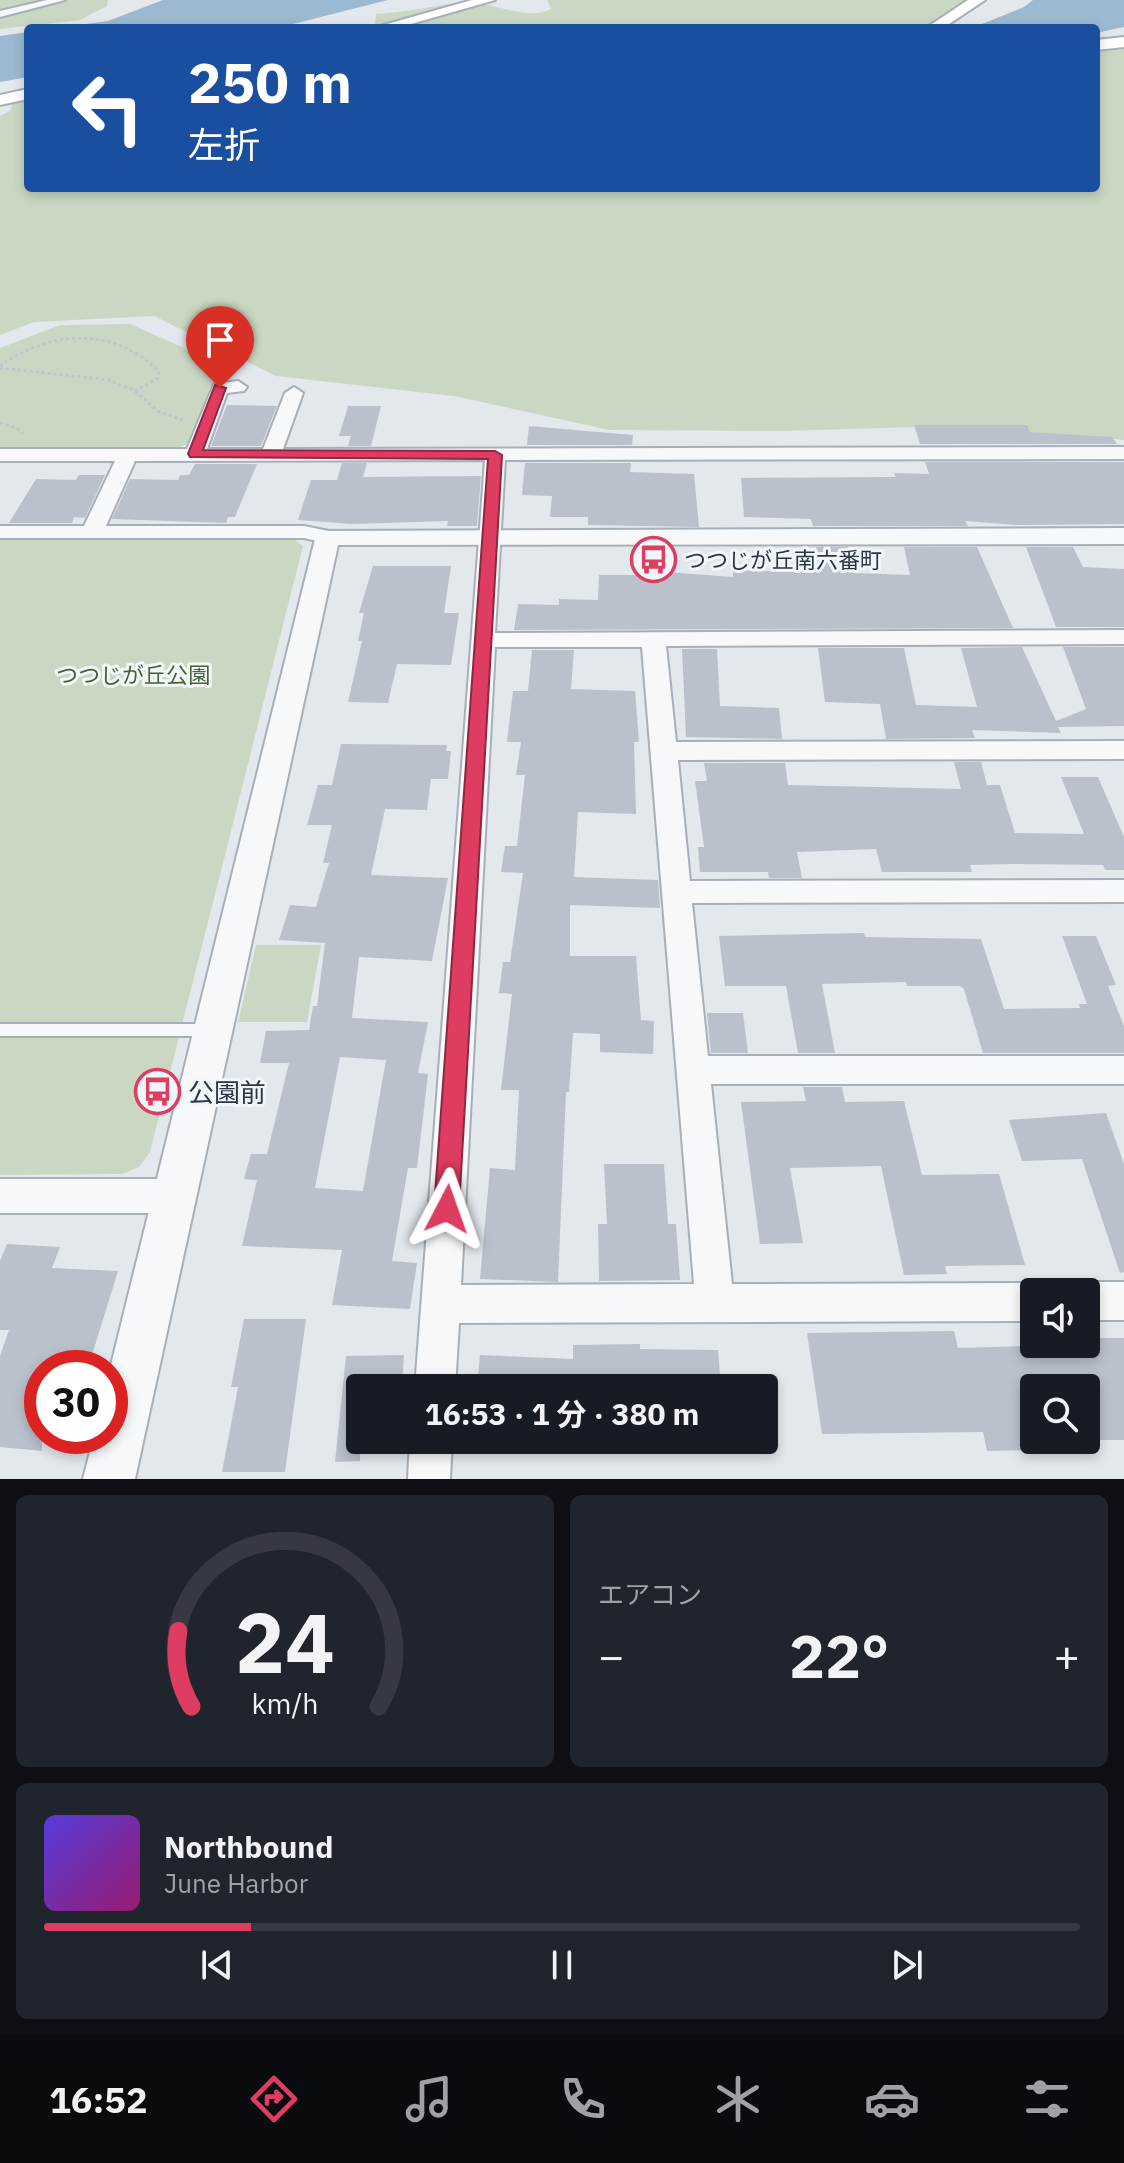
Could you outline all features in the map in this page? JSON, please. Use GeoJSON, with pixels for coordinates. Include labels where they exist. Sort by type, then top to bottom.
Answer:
{"type":"FeatureCollection","features":[{"type":"Feature","properties":{"kind":"main road"},"geometry":{"type":"LineString","coordinates":[[395,24],[488,0]]}},
{"type":"Feature","properties":{"kind":"main road"},"geometry":{"type":"LineString","coordinates":[[939,24],[978,0]]}},
{"type":"Feature","properties":{"kind":"main road"},"geometry":{"type":"LineString","coordinates":[[1100,45],[1124,42]]}},
{"type":"Feature","properties":{"kind":"main road"},"geometry":{"type":"LineString","coordinates":[[0,100],[24,95]]}},
{"type":"Feature","properties":{"kind":"street"},"geometry":{"type":"LineString","coordinates":[[0,14],[60,0]]}},
{"type":"Feature","properties":{"kind":"street"},"geometry":{"type":"LineString","coordinates":[[195,454],[220,388],[238,387]]}},
{"type":"Feature","properties":{"kind":"street"},"geometry":{"type":"LineString","coordinates":[[271,455],[294,393]]}},
{"type":"Feature","properties":{"kind":"street"},"geometry":{"type":"LineString","coordinates":[[0,455],[1124,453]]}},
{"type":"Feature","properties":{"kind":"street"},"geometry":{"type":"LineString","coordinates":[[92,532],[128,455]]}},
{"type":"Feature","properties":{"kind":"street"},"geometry":{"type":"LineString","coordinates":[[436,1374],[486,640],[495,455]]}},
{"type":"Feature","properties":{"kind":"street"},"geometry":{"type":"LineString","coordinates":[[0,532],[304,532],[326,537],[491,538],[1124,536]]}},
{"type":"Feature","properties":{"kind":"street"},"geometry":{"type":"LineString","coordinates":[[109,1479],[326,537]]}},
{"type":"Feature","properties":{"kind":"street"},"geometry":{"type":"LineString","coordinates":[[486,640],[1124,637]]}},
{"type":"Feature","properties":{"kind":"street"},"geometry":{"type":"LineString","coordinates":[[653,638],[715,1303]]}},
{"type":"Feature","properties":{"kind":"street"},"geometry":{"type":"LineString","coordinates":[[665,751],[1124,750]]}},
{"type":"Feature","properties":{"kind":"street"},"geometry":{"type":"LineString","coordinates":[[678,892],[1124,891]]}},
{"type":"Feature","properties":{"kind":"street"},"geometry":{"type":"LineString","coordinates":[[693,1070],[1124,1070]]}},
{"type":"Feature","properties":{"kind":"street"},"geometry":{"type":"LineString","coordinates":[[0,1196],[175,1196]]}},
{"type":"Feature","properties":{"kind":"street"},"geometry":{"type":"LineString","coordinates":[[1100,1301],[1124,1301]]}},
{"type":"Feature","properties":{"kind":"street"},"geometry":{"type":"LineString","coordinates":[[440,1304],[1020,1302]]}},
{"type":"Feature","properties":{"kind":"street"},"geometry":{"type":"LineString","coordinates":[[429,1479],[430,1454]]}},
{"type":"Feature","properties":{"kind":"lane"},"geometry":{"type":"LineString","coordinates":[[0,1030],[212,1030]]}},
{"type":"Feature","properties":{"kind":"path"},"geometry":{"type":"LineString","coordinates":[[0,367],[45,340],[67,337],[90,340],[134,352],[154,366],[159,372],[157,379],[135,391]]}},
{"type":"Feature","properties":{"kind":"path"},"geometry":{"type":"LineString","coordinates":[[0,367],[100,378],[135,391],[150,407],[176,419],[207,421]]}},
{"type":"Feature","properties":{"kind":"green space"},"geometry":{"type":"Polygon","coordinates":[[[0,0],[108,0],[107,6],[80,20],[0,29],[0,0]]]}},
{"type":"Feature","properties":{"kind":"green space"},"geometry":{"type":"Polygon","coordinates":[[[547,0],[969,0],[970,3],[933,24],[375,24],[376,14],[458,3],[532,13],[551,9],[547,0]]]}},
{"type":"Feature","properties":{"kind":"green space"},"geometry":{"type":"Polygon","coordinates":[[[1100,37],[1124,37],[1124,440],[948,426],[785,431],[609,430],[454,396],[276,376],[154,316],[34,322],[0,335],[0,116],[10,111],[17,92],[24,91],[24,192],[1100,192],[1100,37]]]}},
{"type":"Feature","properties":{"kind":"green space"},"geometry":{"type":"Polygon","coordinates":[[[130,324],[182,347],[216,372],[192,442],[173,450],[0,450],[0,348],[60,325],[130,324]]]}},
{"type":"Feature","properties":{"kind":"green space","name":"つつじが丘公園"},"geometry":{"type":"Polygon","coordinates":[[[292,538],[303,546],[150,1152],[139,1167],[122,1174],[0,1175],[0,539],[292,538]]]}},
{"type":"Feature","properties":{"kind":"green space"},"geometry":{"type":"Polygon","coordinates":[[[256,945],[321,945],[307,1022],[238,1022],[256,945]]]}},
{"type":"Feature","properties":{"kind":"water"},"geometry":{"type":"Polygon","coordinates":[[[163,0],[388,0],[293,24],[86,24],[108,21],[163,0]]]}},
{"type":"Feature","properties":{"kind":"water"},"geometry":{"type":"Polygon","coordinates":[[[1033,0],[1124,0],[1124,27],[1100,32],[1100,24],[982,24],[1024,7],[1033,0]]]}},
{"type":"Feature","properties":{"kind":"water"},"geometry":{"type":"Polygon","coordinates":[[[24,33],[24,78],[0,82],[0,36],[24,33]]]}},
{"type":"Feature","properties":{"kind":"building"},"geometry":{"type":"Polygon","coordinates":[[[227,405],[277,406],[261,446],[211,446],[227,405]]]}},
{"type":"Feature","properties":{"kind":"building"},"geometry":{"type":"Polygon","coordinates":[[[348,406],[381,406],[371,446],[348,446],[351,436],[339,436],[348,406]]]}},
{"type":"Feature","properties":{"kind":"building"},"geometry":{"type":"Polygon","coordinates":[[[914,425],[1027,425],[1030,432],[1112,437],[1117,444],[920,444],[914,425]]]}},
{"type":"Feature","properties":{"kind":"building"},"geometry":{"type":"Polygon","coordinates":[[[529,426],[633,435],[632,445],[527,445],[529,426]]]}},
{"type":"Feature","properties":{"kind":"building"},"geometry":{"type":"Polygon","coordinates":[[[925,462],[1124,462],[1124,524],[1018,525],[965,521],[968,526],[813,526],[811,519],[744,517],[741,478],[929,474],[925,462]]]}},
{"type":"Feature","properties":{"kind":"building"},"geometry":{"type":"Polygon","coordinates":[[[342,463],[367,463],[363,477],[481,476],[477,526],[447,526],[448,521],[352,524],[298,520],[311,480],[337,480],[342,463]]]}},
{"type":"Feature","properties":{"kind":"building"},"geometry":{"type":"Polygon","coordinates":[[[525,463],[631,463],[630,472],[694,474],[699,527],[588,525],[588,517],[550,517],[552,496],[522,495],[525,463]]]}},
{"type":"Feature","properties":{"kind":"building"},"geometry":{"type":"Polygon","coordinates":[[[195,464],[257,464],[235,517],[228,517],[226,523],[112,519],[130,479],[178,480],[180,475],[189,475],[195,464]]]}},
{"type":"Feature","properties":{"kind":"building"},"geometry":{"type":"Polygon","coordinates":[[[79,475],[105,475],[85,518],[74,517],[72,523],[9,523],[36,479],[76,480],[79,475]]]}},
{"type":"Feature","properties":{"kind":"building"},"geometry":{"type":"Polygon","coordinates":[[[816,547],[848,547],[853,573],[910,575],[904,547],[977,547],[1013,628],[514,630],[518,604],[559,605],[559,599],[598,600],[599,575],[639,575],[639,570],[733,577],[733,570],[820,572],[816,547]]]}},
{"type":"Feature","properties":{"kind":"building"},"geometry":{"type":"Polygon","coordinates":[[[1026,547],[1073,547],[1083,567],[1124,569],[1124,627],[1056,627],[1026,547]]]}},
{"type":"Feature","properties":{"kind":"building"},"geometry":{"type":"Polygon","coordinates":[[[373,566],[451,566],[444,613],[459,613],[451,665],[397,664],[388,703],[348,702],[362,641],[358,641],[364,613],[359,613],[373,566]]]}},
{"type":"Feature","properties":{"kind":"building"},"geometry":{"type":"Polygon","coordinates":[[[1022,647],[1056,721],[1086,709],[1063,647],[1124,647],[1124,726],[1058,727],[1061,733],[972,730],[975,738],[886,739],[880,704],[825,702],[818,648],[904,648],[916,705],[977,707],[961,648],[1022,647]]]}},
{"type":"Feature","properties":{"kind":"building"},"geometry":{"type":"Polygon","coordinates":[[[682,649],[717,649],[720,706],[779,708],[782,739],[686,737],[682,649]]]}},
{"type":"Feature","properties":{"kind":"building"},"geometry":{"type":"Polygon","coordinates":[[[532,650],[574,650],[571,689],[635,691],[639,742],[634,742],[636,814],[578,812],[574,877],[658,880],[660,906],[570,905],[570,956],[636,956],[641,1020],[654,1021],[653,1054],[600,1052],[600,1034],[573,1033],[569,1092],[566,1092],[558,1282],[480,1279],[490,1168],[515,1170],[519,1090],[501,1090],[512,994],[499,993],[503,962],[510,962],[523,873],[501,872],[505,846],[517,846],[525,775],[516,775],[521,742],[507,742],[513,691],[528,691],[532,650]]]}},
{"type":"Feature","properties":{"kind":"building"},"geometry":{"type":"Polygon","coordinates":[[[341,744],[447,745],[446,751],[451,751],[448,779],[431,779],[427,810],[385,809],[371,875],[448,878],[432,961],[359,957],[352,1018],[428,1022],[418,1073],[428,1074],[417,1168],[408,1168],[392,1261],[417,1263],[410,1309],[332,1305],[342,1250],[242,1246],[257,1180],[244,1179],[251,1154],[267,1154],[289,1063],[260,1063],[266,1031],[309,1030],[313,1006],[317,1006],[325,943],[279,940],[290,905],[316,907],[329,863],[323,863],[332,825],[307,825],[318,785],[332,785],[341,744]],[[340,1057],[315,1188],[363,1191],[386,1060],[340,1057]]]}},
{"type":"Feature","properties":{"kind":"building"},"geometry":{"type":"Polygon","coordinates":[[[954,762],[981,762],[987,785],[1000,785],[1015,833],[1084,834],[1061,777],[1098,777],[1124,837],[1124,870],[1105,870],[1103,865],[1014,864],[970,865],[972,872],[882,872],[876,849],[797,852],[802,878],[769,878],[768,872],[700,872],[698,847],[704,847],[695,781],[707,781],[704,763],[785,763],[788,785],[961,789],[954,762]]]}},
{"type":"Feature","properties":{"kind":"building"},"geometry":{"type":"Polygon","coordinates":[[[864,933],[865,937],[981,939],[1004,1009],[1080,1008],[1079,1004],[1087,1004],[1062,936],[1096,936],[1116,985],[1108,986],[1124,1026],[1124,1053],[983,1053],[964,989],[960,986],[907,986],[906,982],[822,984],[835,1053],[798,1053],[786,986],[725,986],[719,936],[864,933]]]}},
{"type":"Feature","properties":{"kind":"building"},"geometry":{"type":"Polygon","coordinates":[[[707,1013],[743,1013],[748,1053],[711,1053],[707,1013]]]}},
{"type":"Feature","properties":{"kind":"building"},"geometry":{"type":"Polygon","coordinates":[[[803,1087],[842,1087],[845,1102],[904,1101],[922,1175],[999,1174],[1025,1265],[945,1266],[947,1274],[904,1275],[881,1166],[790,1168],[803,1243],[760,1244],[741,1102],[806,1101],[803,1087]]]}},
{"type":"Feature","properties":{"kind":"building"},"geometry":{"type":"Polygon","coordinates":[[[1106,1113],[1124,1164],[1124,1272],[1120,1273],[1082,1159],[1022,1161],[1009,1120],[1106,1113]]]}},
{"type":"Feature","properties":{"kind":"building"},"geometry":{"type":"Polygon","coordinates":[[[604,1164],[664,1164],[668,1224],[676,1224],[680,1280],[599,1281],[598,1224],[607,1224],[604,1164]]]}},
{"type":"Feature","properties":{"kind":"building"},"geometry":{"type":"Polygon","coordinates":[[[7,1244],[60,1247],[52,1268],[118,1271],[94,1350],[24,1350],[24,1449],[0,1447],[0,1356],[9,1330],[0,1330],[0,1261],[7,1244]]]}},
{"type":"Feature","properties":{"kind":"building"},"geometry":{"type":"Polygon","coordinates":[[[244,1319],[306,1319],[285,1472],[222,1472],[238,1387],[231,1387],[244,1319]]]}},
{"type":"Feature","properties":{"kind":"building"},"geometry":{"type":"Polygon","coordinates":[[[954,1331],[958,1348],[1020,1346],[1020,1358],[1100,1358],[1100,1338],[1124,1338],[1124,1440],[1100,1440],[1100,1374],[1020,1374],[1020,1450],[987,1451],[983,1432],[822,1434],[807,1333],[954,1331]]]}},
{"type":"Feature","properties":{"kind":"building"},"geometry":{"type":"Polygon","coordinates":[[[640,1344],[640,1349],[718,1350],[720,1374],[478,1374],[480,1355],[573,1359],[573,1345],[640,1344]]]}},
{"type":"Feature","properties":{"kind":"building"},"geometry":{"type":"Polygon","coordinates":[[[404,1355],[403,1374],[346,1374],[346,1454],[360,1454],[360,1461],[335,1462],[346,1356],[404,1355]]]}},
{"type":"Feature","properties":{"kind":"place","name":"つつじが丘南六番町"},"geometry":{"type":"Point","coordinates":[653,559]}},
{"type":"Feature","properties":{"kind":"place","name":"公園前"},"geometry":{"type":"Point","coordinates":[157,1092]}},
{"type":"Feature","properties":{"kind":"route"},"geometry":{"type":"LineString","coordinates":[[220,388],[195,454],[495,455],[486,640],[447,1209]]}}]}
